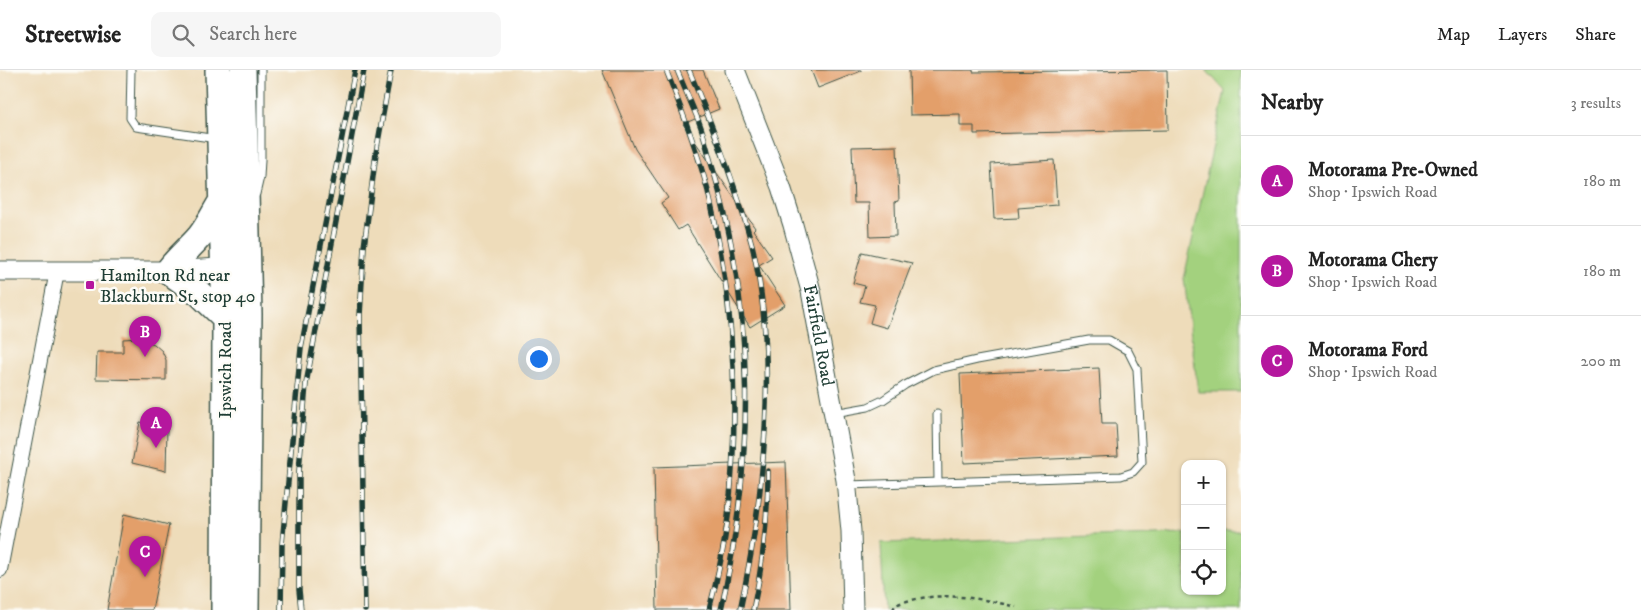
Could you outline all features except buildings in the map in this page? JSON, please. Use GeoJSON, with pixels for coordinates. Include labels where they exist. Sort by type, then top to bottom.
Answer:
{"type":"FeatureCollection","features":[{"type":"Feature","properties":{"kind":"highway","name":"Ipswich Road"},"geometry":{"type":"LineString","coordinates":[[218,70],[221,202],[236,268],[246,610]]}},
{"type":"Feature","properties":{"kind":"highway","name":"Ipswich Road"},"geometry":{"type":"LineString","coordinates":[[224,610],[225,318],[247,215],[244,70]]}},
{"type":"Feature","properties":{"kind":"highway"},"geometry":{"type":"LineString","coordinates":[[221,202],[201,234],[177,258],[168,271],[199,293],[225,318]]}},
{"type":"Feature","properties":{"kind":"main road","name":"Fairfield Road"},"geometry":{"type":"LineString","coordinates":[[735,70],[767,148],[793,225],[811,291],[847,485],[851,531],[853,610]]}},
{"type":"Feature","properties":{"kind":"main road"},"geometry":{"type":"LineString","coordinates":[[0,271],[168,271],[236,268]]}},
{"type":"Feature","properties":{"kind":"street"},"geometry":{"type":"LineString","coordinates":[[0,570],[6,502],[57,271]]}},
{"type":"Feature","properties":{"kind":"lane"},"geometry":{"type":"LineString","coordinates":[[131,70],[130,118],[136,127],[220,139]]}},
{"type":"Feature","properties":{"kind":"lane","name":"Ipswich Road"},"geometry":{"type":"LineString","coordinates":[[247,215],[257,192],[260,177],[261,70]]}},
{"type":"Feature","properties":{"kind":"lane"},"geometry":{"type":"LineString","coordinates":[[834,413],[868,407],[934,370],[976,360],[1089,340],[1109,340],[1128,351],[1137,370],[1142,462],[1133,472],[1121,476],[847,485]]}},
{"type":"Feature","properties":{"kind":"lane"},"geometry":{"type":"LineString","coordinates":[[937,414],[938,482]]}},
{"type":"Feature","properties":{"kind":"path"},"geometry":{"type":"LineString","coordinates":[[893,610],[895,605],[906,601],[945,596],[994,602],[1016,607]]}},
{"type":"Feature","properties":{"kind":"green space"},"geometry":{"type":"Polygon","coordinates":[[[1206,70],[1241,70],[1241,392],[1198,392],[1184,278],[1225,91],[1206,70]]]}},
{"type":"Feature","properties":{"kind":"green space"},"geometry":{"type":"Polygon","coordinates":[[[1226,531],[1241,531],[1241,610],[884,610],[881,543],[1181,533],[1181,595],[1226,595],[1226,531]]]}},
{"type":"Feature","properties":{"kind":"railway"},"geometry":{"type":"LineString","coordinates":[[281,610],[282,544],[301,348],[355,70]]}},
{"type":"Feature","properties":{"kind":"railway"},"geometry":{"type":"LineString","coordinates":[[301,610],[299,590],[299,471],[306,384],[364,70]]}},
{"type":"Feature","properties":{"kind":"railway"},"geometry":{"type":"LineString","coordinates":[[365,610],[360,316],[364,247],[376,153],[391,70]]}},
{"type":"Feature","properties":{"kind":"railway"},"geometry":{"type":"LineString","coordinates":[[666,70],[689,130],[708,191],[717,231],[729,312],[734,394],[732,476],[728,517],[720,564],[709,610]]}},
{"type":"Feature","properties":{"kind":"railway"},"geometry":{"type":"LineString","coordinates":[[677,70],[701,128],[727,224],[737,279],[743,334],[746,389],[740,499],[721,610]]}},
{"type":"Feature","properties":{"kind":"railway"},"geometry":{"type":"LineString","coordinates":[[689,70],[724,156],[746,223],[760,288],[765,333],[765,428],[761,475],[756,522],[740,610]]}},
{"type":"Feature","properties":{"kind":"railway"},"geometry":{"type":"LineString","coordinates":[[753,610],[764,541],[768,471]]}},
{"type":"Feature","properties":{"kind":"place","name":"Hamilton Rd near Blackburn St, stop 40"},"geometry":{"type":"Point","coordinates":[90,285]}},
{"type":"Feature","properties":{"kind":"place","name":"Motorama Chery"},"geometry":{"type":"Point","coordinates":[145,357]}},
{"type":"Feature","properties":{"kind":"place","name":"Motorama Pre-Owned"},"geometry":{"type":"Point","coordinates":[156,448]}},
{"type":"Feature","properties":{"kind":"place","name":"Motorama Ford"},"geometry":{"type":"Point","coordinates":[145,577]}}]}
